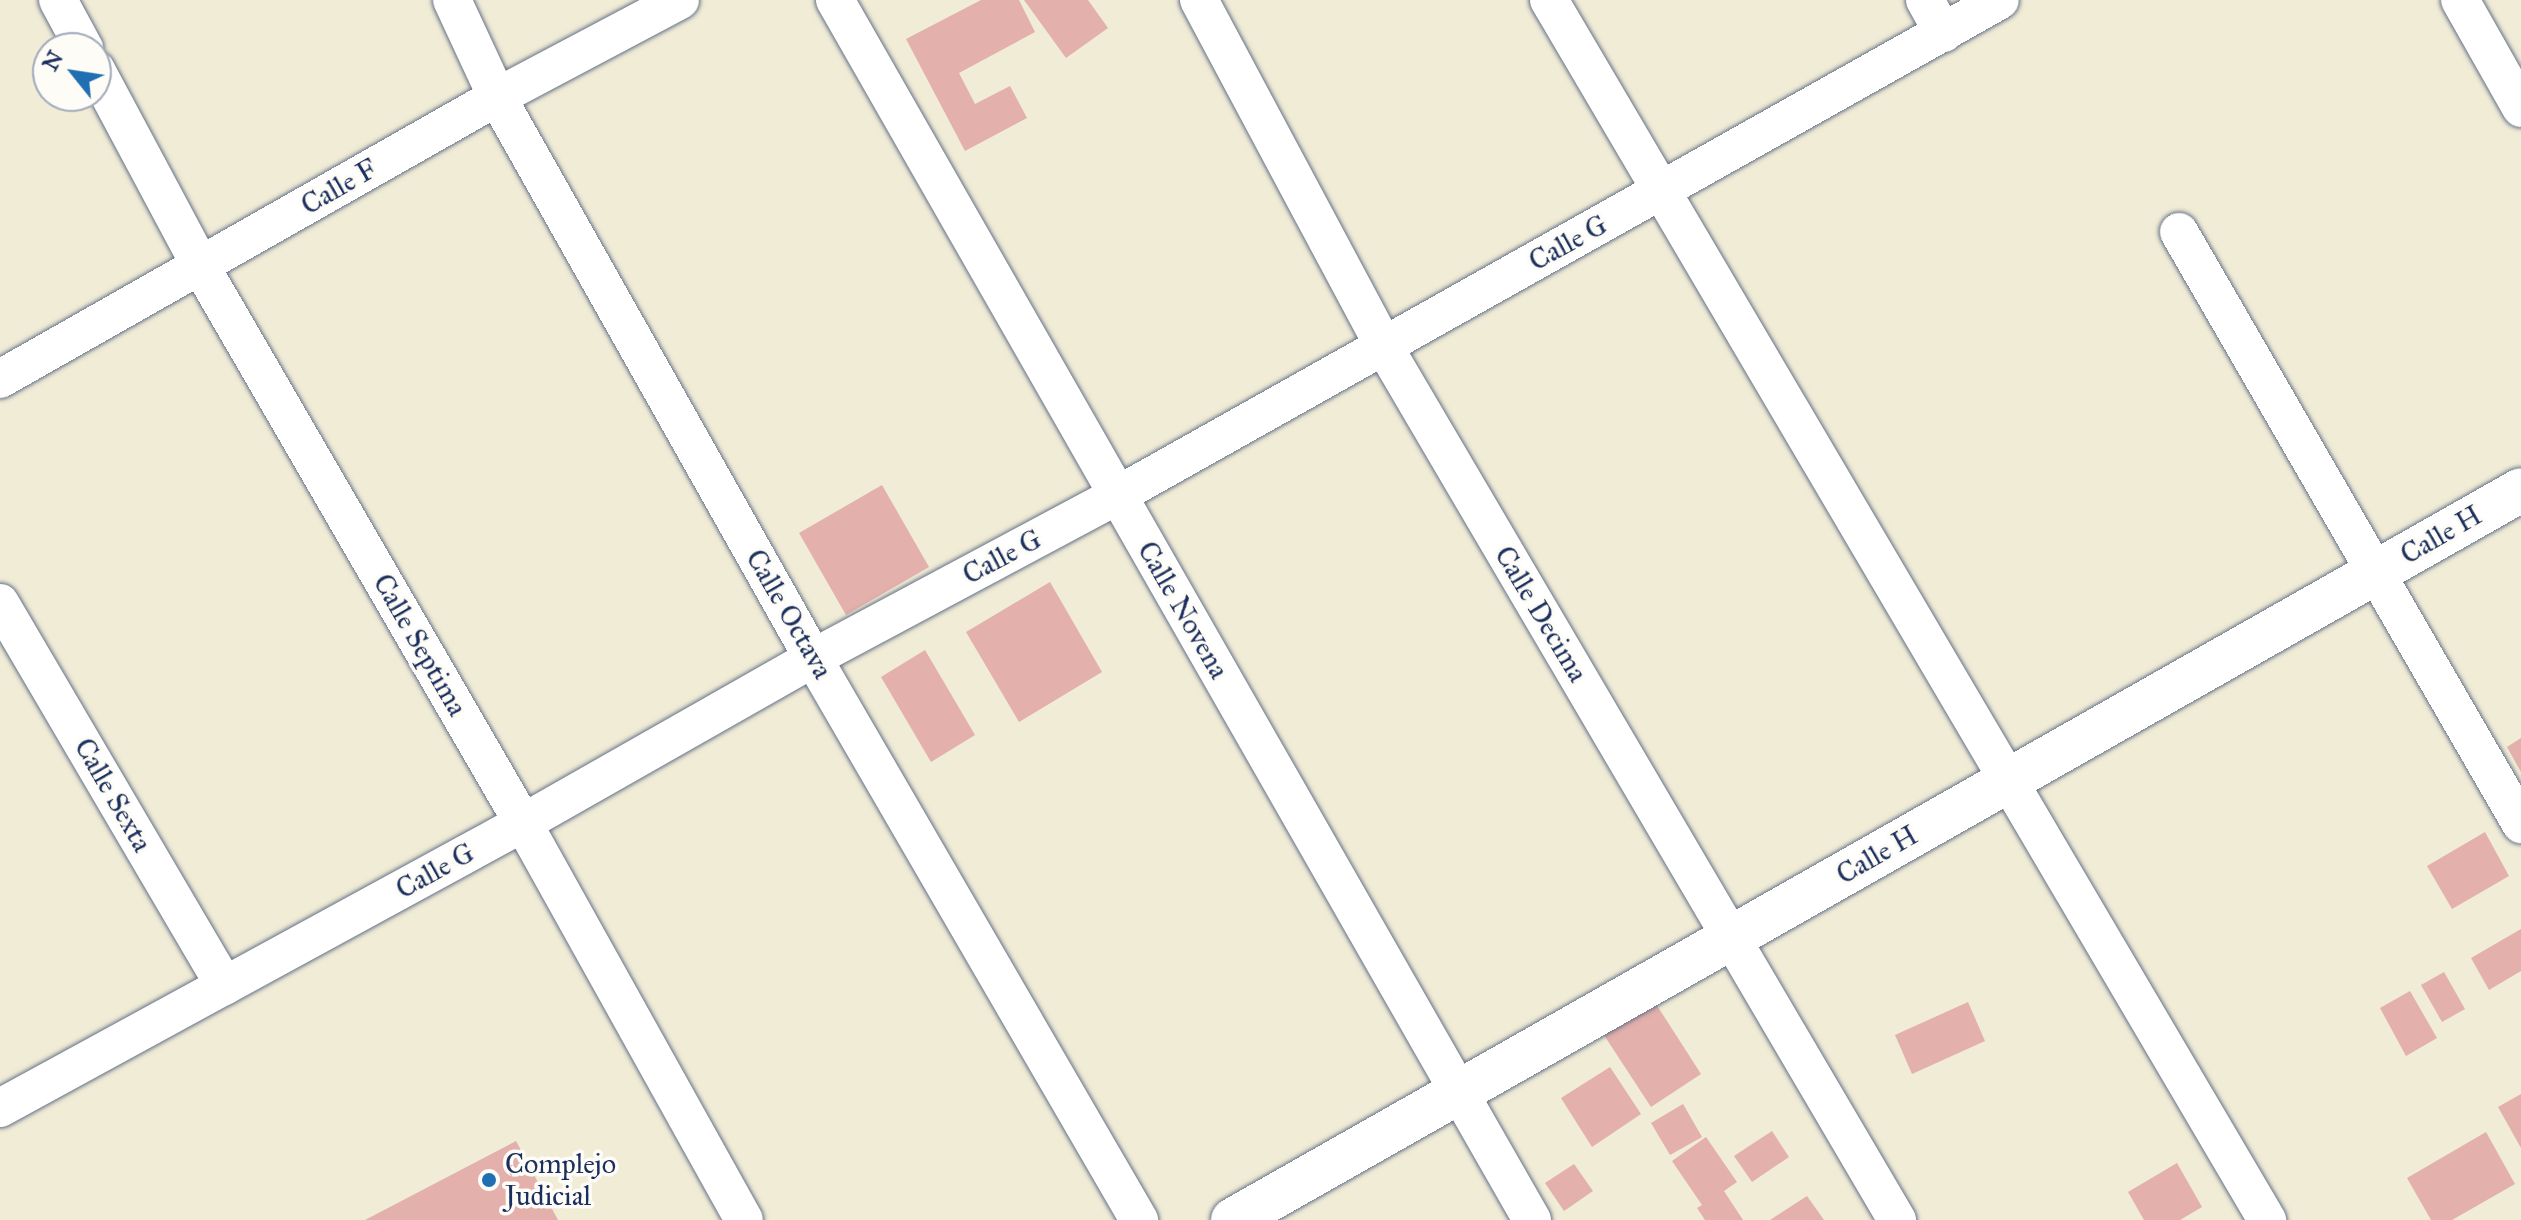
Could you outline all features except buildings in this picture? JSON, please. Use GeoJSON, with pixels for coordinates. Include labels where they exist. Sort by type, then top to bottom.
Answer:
{"type":"FeatureCollection","features":[{"type":"Feature","properties":{"kind":"street"},"geometry":{"type":"LineString","coordinates":[[58,0],[75,32]]}},
{"type":"Feature","properties":{"kind":"street","name":"Calle Octava"},"geometry":{"type":"LineString","coordinates":[[452,0],[497,97],[813,658],[1139,1220]]}},
{"type":"Feature","properties":{"kind":"street","name":"Calle F"},"geometry":{"type":"LineString","coordinates":[[0,379],[497,97],[680,0]]}},
{"type":"Feature","properties":{"kind":"street","name":"Calle Novena"},"geometry":{"type":"LineString","coordinates":[[835,0],[1532,1220]]}},
{"type":"Feature","properties":{"kind":"street","name":"Calle Decima"},"geometry":{"type":"LineString","coordinates":[[1199,0],[1383,345],[1897,1220]]}},
{"type":"Feature","properties":{"kind":"street"},"geometry":{"type":"LineString","coordinates":[[1549,0],[2267,1220]]}},
{"type":"Feature","properties":{"kind":"street"},"geometry":{"type":"LineString","coordinates":[[1925,0],[1943,33]]}},
{"type":"Feature","properties":{"kind":"street","name":"Calle G"},"geometry":{"type":"LineString","coordinates":[[0,1108],[523,823],[813,658],[1118,495],[2000,0]]}},
{"type":"Feature","properties":{"kind":"street"},"geometry":{"type":"LineString","coordinates":[[2460,0],[2521,108]]}},
{"type":"Feature","properties":{"kind":"street","name":"Calle Septima"},"geometry":{"type":"LineString","coordinates":[[112,100],[201,267],[523,823],[744,1220]]}},
{"type":"Feature","properties":{"kind":"street"},"geometry":{"type":"LineString","coordinates":[[2179,232],[2521,824]]}},
{"type":"Feature","properties":{"kind":"street","name":"Calle H"},"geometry":{"type":"LineString","coordinates":[[1233,1220],[2521,490]]}},
{"type":"Feature","properties":{"kind":"street","name":"Calle Sexta"},"geometry":{"type":"LineString","coordinates":[[0,603],[225,986]]}},
{"type":"Feature","properties":{"kind":"place","name":"Complejo Judicial"},"geometry":{"type":"Point","coordinates":[489,1180]}}]}
